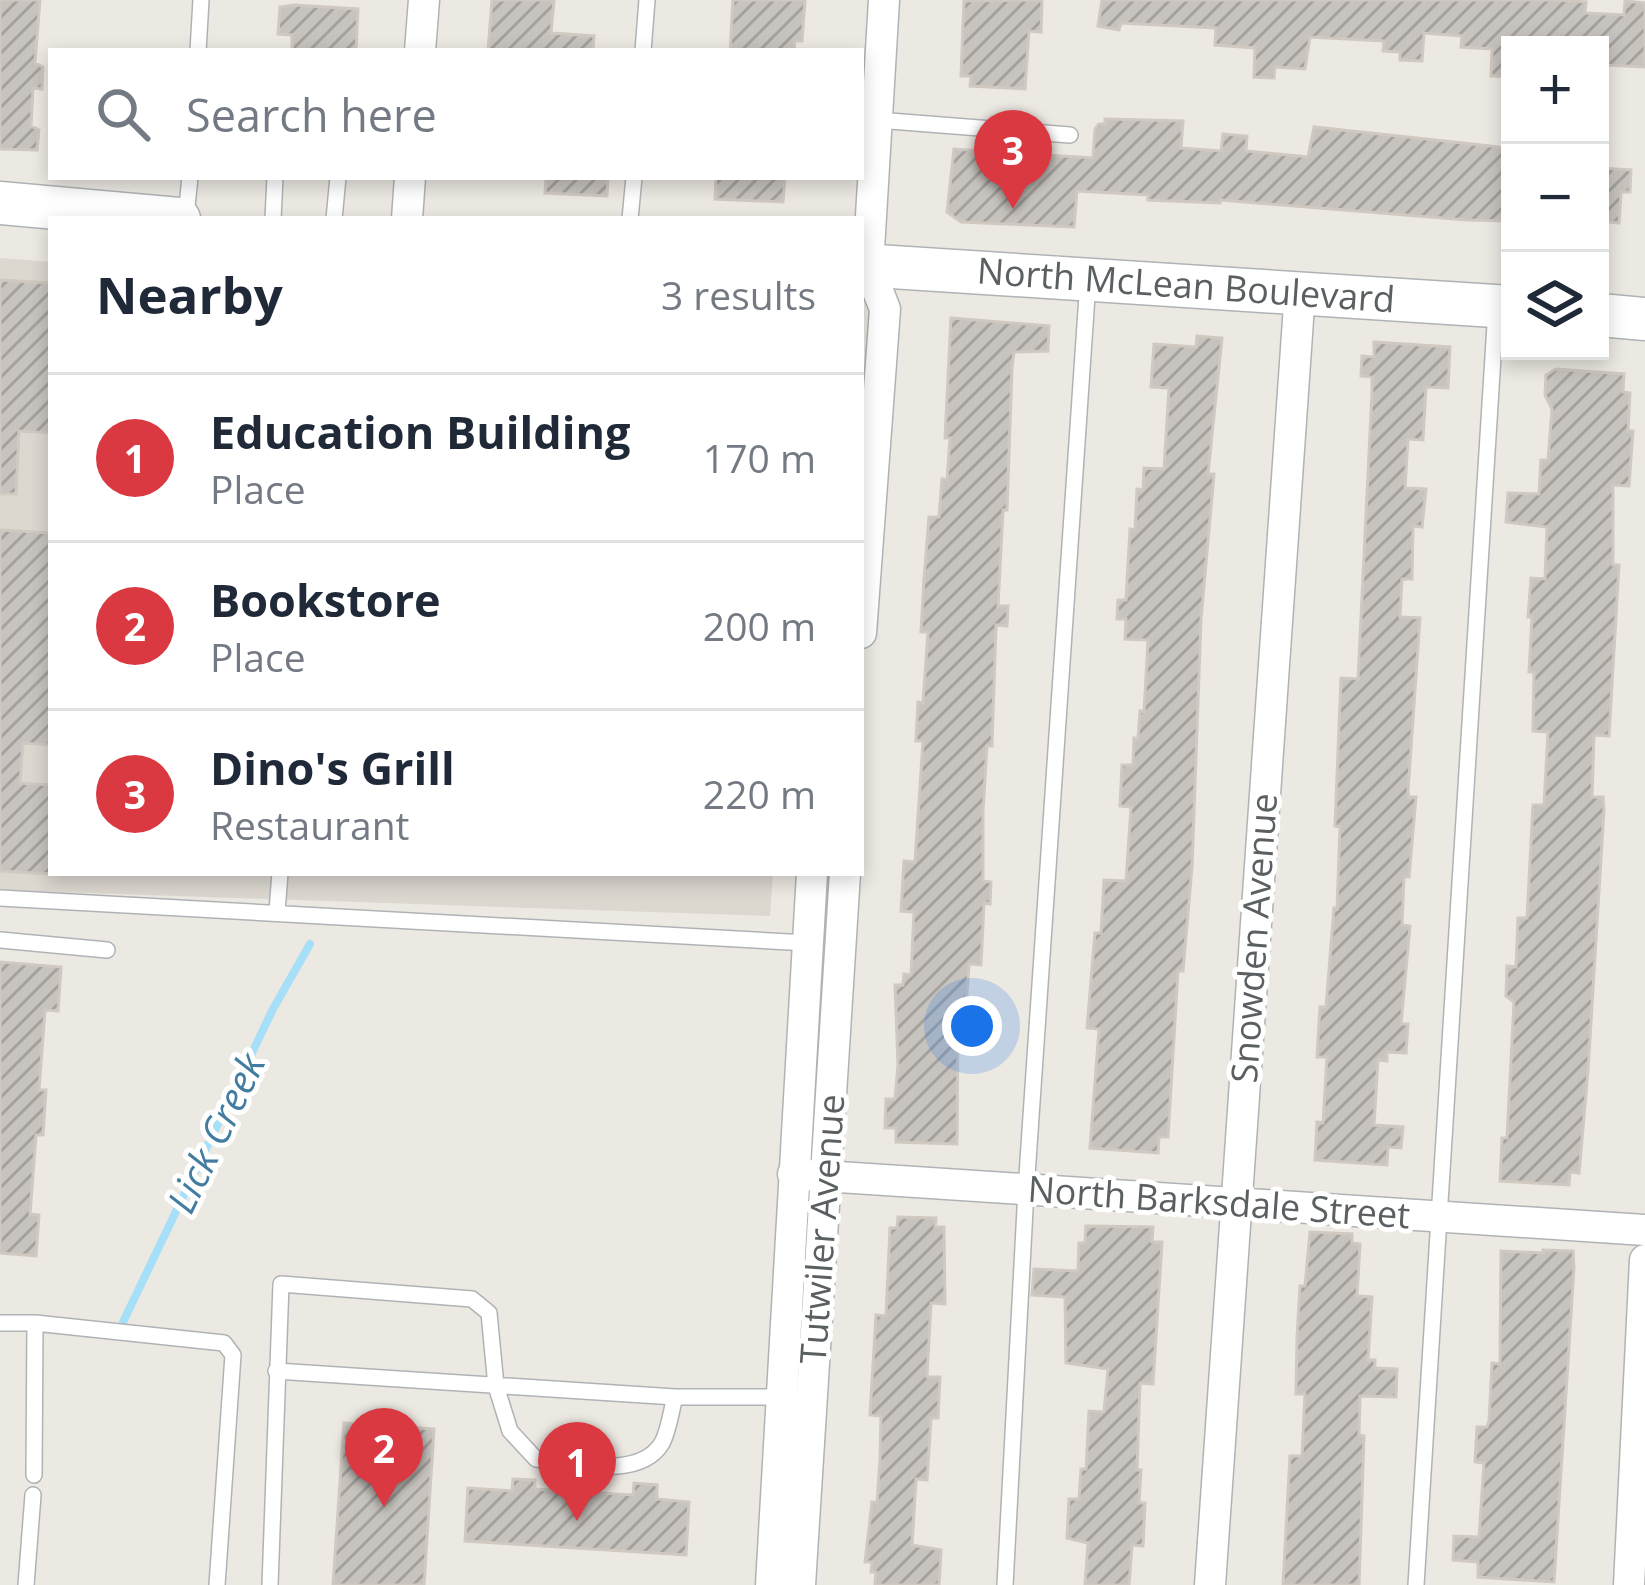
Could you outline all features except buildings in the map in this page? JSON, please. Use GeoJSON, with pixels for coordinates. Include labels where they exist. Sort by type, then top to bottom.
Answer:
{"type":"FeatureCollection","features":[{"type":"Feature","properties":{"kind":"main road"},"geometry":{"type":"LineString","coordinates":[[0,203],[145,216]]}},
{"type":"Feature","properties":{"kind":"main road","name":"North McLean Boulevard"},"geometry":{"type":"LineString","coordinates":[[864,270],[1088,278],[1501,307]]}},
{"type":"Feature","properties":{"kind":"main road"},"geometry":{"type":"LineString","coordinates":[[1609,316],[1645,319]]}},
{"type":"Feature","properties":{"kind":"street"},"geometry":{"type":"LineString","coordinates":[[420,48],[424,0]]}},
{"type":"Feature","properties":{"kind":"street"},"geometry":{"type":"LineString","coordinates":[[864,259],[884,0]]}},
{"type":"Feature","properties":{"kind":"street"},"geometry":{"type":"LineString","coordinates":[[407,216],[410,180]]}},
{"type":"Feature","properties":{"kind":"street"},"geometry":{"type":"LineString","coordinates":[[864,272],[885,309],[864,593]]}},
{"type":"Feature","properties":{"kind":"street","name":"Snowden Avenue"},"geometry":{"type":"LineString","coordinates":[[1210,1585],[1300,292]]}},
{"type":"Feature","properties":{"kind":"street","name":"Tutwiler Avenue"},"geometry":{"type":"LineString","coordinates":[[800,1585],[793,1174],[812,876]]}},
{"type":"Feature","properties":{"kind":"street","name":"Tutwiler Avenue"},"geometry":{"type":"LineString","coordinates":[[771,1585],[825,1176],[845,876]]}},
{"type":"Feature","properties":{"kind":"street","name":"North Barksdale Street"},"geometry":{"type":"LineString","coordinates":[[793,1174],[1645,1230]]}},
{"type":"Feature","properties":{"kind":"street"},"geometry":{"type":"LineString","coordinates":[[1629,1585],[1645,1260]]}},
{"type":"Feature","properties":{"kind":"lane"},"geometry":{"type":"LineString","coordinates":[[198,48],[201,0]]}},
{"type":"Feature","properties":{"kind":"lane"},"geometry":{"type":"LineString","coordinates":[[643,48],[647,0]]}},
{"type":"Feature","properties":{"kind":"lane"},"geometry":{"type":"LineString","coordinates":[[877,120],[1070,135]]}},
{"type":"Feature","properties":{"kind":"lane"},"geometry":{"type":"LineString","coordinates":[[179,216],[189,180]]}},
{"type":"Feature","properties":{"kind":"lane"},"geometry":{"type":"LineString","coordinates":[[273,216],[275,180]]}},
{"type":"Feature","properties":{"kind":"lane"},"geometry":{"type":"LineString","coordinates":[[334,216],[338,180]]}},
{"type":"Feature","properties":{"kind":"lane"},"geometry":{"type":"LineString","coordinates":[[630,216],[634,180]]}},
{"type":"Feature","properties":{"kind":"lane"},"geometry":{"type":"LineString","coordinates":[[1005,1585],[1026,1190],[1088,278]]}},
{"type":"Feature","properties":{"kind":"lane"},"geometry":{"type":"LineString","coordinates":[[1416,1585],[1501,336]]}},
{"type":"Feature","properties":{"kind":"lane"},"geometry":{"type":"LineString","coordinates":[[277,911],[280,876]]}},
{"type":"Feature","properties":{"kind":"lane"},"geometry":{"type":"LineString","coordinates":[[0,898],[807,943]]}},
{"type":"Feature","properties":{"kind":"lane"},"geometry":{"type":"LineString","coordinates":[[0,940],[107,950]]}},
{"type":"Feature","properties":{"kind":"lane"},"geometry":{"type":"LineString","coordinates":[[270,1585],[281,1284],[472,1299],[489,1312],[496,1386],[510,1431],[536,1459],[614,1466],[647,1460],[663,1442],[675,1397]]}},
{"type":"Feature","properties":{"kind":"lane"},"geometry":{"type":"LineString","coordinates":[[0,1323],[224,1343],[233,1355],[217,1585]]}},
{"type":"Feature","properties":{"kind":"lane"},"geometry":{"type":"LineString","coordinates":[[34,1474],[35,1323]]}},
{"type":"Feature","properties":{"kind":"lane"},"geometry":{"type":"LineString","coordinates":[[276,1372],[675,1397],[796,1398]]}},
{"type":"Feature","properties":{"kind":"lane"},"geometry":{"type":"LineString","coordinates":[[26,1585],[34,1495]]}},
{"type":"Feature","properties":{"kind":"shaded area"},"geometry":{"type":"Polygon","coordinates":[[[0,258],[48,262],[48,876],[773,876],[770,916],[0,890],[0,258]]]}},
{"type":"Feature","properties":{"kind":"waterway","name":"Lick Creek"},"geometry":{"type":"LineString","coordinates":[[123,1322],[273,1009],[310,944]]}},
{"type":"Feature","properties":{"kind":"place","name":"Dino's Grill"},"geometry":{"type":"Point","coordinates":[1013,209]}},
{"type":"Feature","properties":{"kind":"place","name":"Bookstore"},"geometry":{"type":"Point","coordinates":[384,1507]}},
{"type":"Feature","properties":{"kind":"place","name":"Education Building"},"geometry":{"type":"Point","coordinates":[577,1521]}}]}
